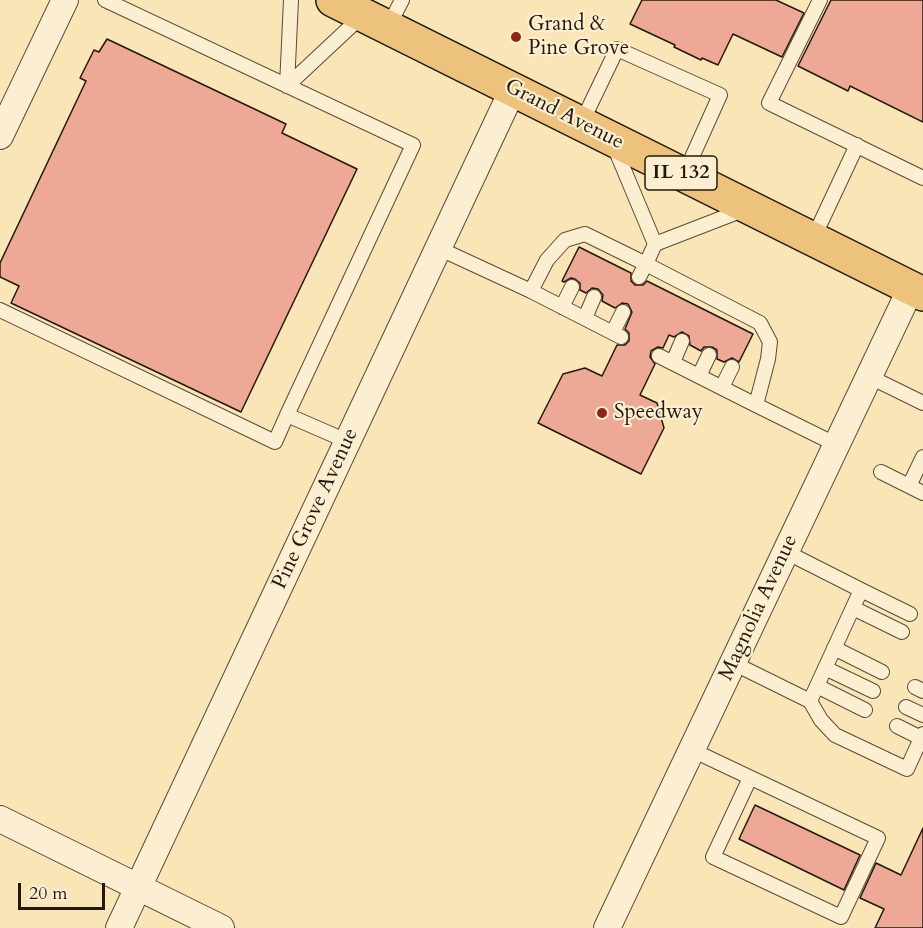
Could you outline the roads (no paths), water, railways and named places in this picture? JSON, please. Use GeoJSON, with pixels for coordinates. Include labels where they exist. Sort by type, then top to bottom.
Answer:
{"type":"FeatureCollection","features":[{"type":"Feature","properties":{"kind":"main road","name":"Grand Avenue"},"geometry":{"type":"LineString","coordinates":[[333,0],[384,14],[513,89],[917,291]]}},
{"type":"Feature","properties":{"kind":"street"},"geometry":{"type":"LineString","coordinates":[[0,136],[65,0]]}},
{"type":"Feature","properties":{"kind":"street","name":"Pine Grove Avenue"},"geometry":{"type":"LineString","coordinates":[[119,928],[513,89]]}},
{"type":"Feature","properties":{"kind":"street","name":"Magnolia Avenue"},"geometry":{"type":"LineString","coordinates":[[607,928],[870,377],[917,291]]}},
{"type":"Feature","properties":{"kind":"street"},"geometry":{"type":"LineString","coordinates":[[0,819],[221,928]]}},
{"type":"Feature","properties":{"kind":"lane"},"geometry":{"type":"LineString","coordinates":[[0,310],[275,442],[413,145],[105,0]]}},
{"type":"Feature","properties":{"kind":"lane"},"geometry":{"type":"LineString","coordinates":[[287,86],[291,0]]}},
{"type":"Feature","properties":{"kind":"lane"},"geometry":{"type":"LineString","coordinates":[[820,0],[769,103],[923,178]]}},
{"type":"Feature","properties":{"kind":"lane"},"geometry":{"type":"LineString","coordinates":[[287,86],[384,14]]}},
{"type":"Feature","properties":{"kind":"lane"},"geometry":{"type":"LineString","coordinates":[[581,124],[617,49],[720,95],[684,175]]}},
{"type":"Feature","properties":{"kind":"lane"},"geometry":{"type":"LineString","coordinates":[[610,138],[656,244]]}},
{"type":"Feature","properties":{"kind":"lane"},"geometry":{"type":"LineString","coordinates":[[813,239],[857,145]]}},
{"type":"Feature","properties":{"kind":"lane"},"geometry":{"type":"LineString","coordinates":[[639,277],[656,244],[737,211],[751,208]]}},
{"type":"Feature","properties":{"kind":"lane"},"geometry":{"type":"LineString","coordinates":[[531,291],[547,260],[565,240],[585,234],[593,246],[614,256],[646,264],[672,286],[752,326],[760,323],[770,342],[756,405]]}},
{"type":"Feature","properties":{"kind":"lane"},"geometry":{"type":"LineString","coordinates":[[438,248],[617,334],[623,312]]}},
{"type":"Feature","properties":{"kind":"lane"},"geometry":{"type":"LineString","coordinates":[[562,307],[572,286]]}},
{"type":"Feature","properties":{"kind":"lane"},"geometry":{"type":"LineString","coordinates":[[585,318],[594,297]]}},
{"type":"Feature","properties":{"kind":"lane"},"geometry":{"type":"LineString","coordinates":[[673,362],[682,341]]}},
{"type":"Feature","properties":{"kind":"lane"},"geometry":{"type":"LineString","coordinates":[[699,376],[709,355]]}},
{"type":"Feature","properties":{"kind":"lane"},"geometry":{"type":"LineString","coordinates":[[658,356],[837,445]]}},
{"type":"Feature","properties":{"kind":"lane"},"geometry":{"type":"LineString","coordinates":[[722,387],[732,367]]}},
{"type":"Feature","properties":{"kind":"lane"},"geometry":{"type":"LineString","coordinates":[[870,377],[923,403]]}},
{"type":"Feature","properties":{"kind":"lane"},"geometry":{"type":"LineString","coordinates":[[287,415],[347,441]]}},
{"type":"Feature","properties":{"kind":"lane"},"geometry":{"type":"LineString","coordinates":[[909,486],[923,457]]}},
{"type":"Feature","properties":{"kind":"lane"},"geometry":{"type":"LineString","coordinates":[[881,472],[923,493]]}},
{"type":"Feature","properties":{"kind":"lane"},"geometry":{"type":"LineString","coordinates":[[786,552],[910,614]]}},
{"type":"Feature","properties":{"kind":"lane"},"geometry":{"type":"LineString","coordinates":[[810,701],[861,590]]}},
{"type":"Feature","properties":{"kind":"lane"},"geometry":{"type":"LineString","coordinates":[[853,608],[902,632]]}},
{"type":"Feature","properties":{"kind":"lane"},"geometry":{"type":"LineString","coordinates":[[834,648],[882,672]]}},
{"type":"Feature","properties":{"kind":"lane"},"geometry":{"type":"LineString","coordinates":[[733,663],[810,701],[821,720],[834,735],[907,769],[922,736],[897,726]]}},
{"type":"Feature","properties":{"kind":"lane"},"geometry":{"type":"LineString","coordinates":[[825,668],[873,691]]}},
{"type":"Feature","properties":{"kind":"lane"},"geometry":{"type":"LineString","coordinates":[[817,686],[865,710]]}},
{"type":"Feature","properties":{"kind":"lane"},"geometry":{"type":"LineString","coordinates":[[906,707],[923,715]]}},
{"type":"Feature","properties":{"kind":"lane"},"geometry":{"type":"LineString","coordinates":[[692,750],[878,838],[841,917],[713,857],[750,778]]}},
{"type":"Feature","properties":{"kind":"place","name":"Grand & Pine Grove"},"geometry":{"type":"Point","coordinates":[516,37]}},
{"type":"Feature","properties":{"kind":"place","name":"Speedway"},"geometry":{"type":"Point","coordinates":[602,413]}}]}
